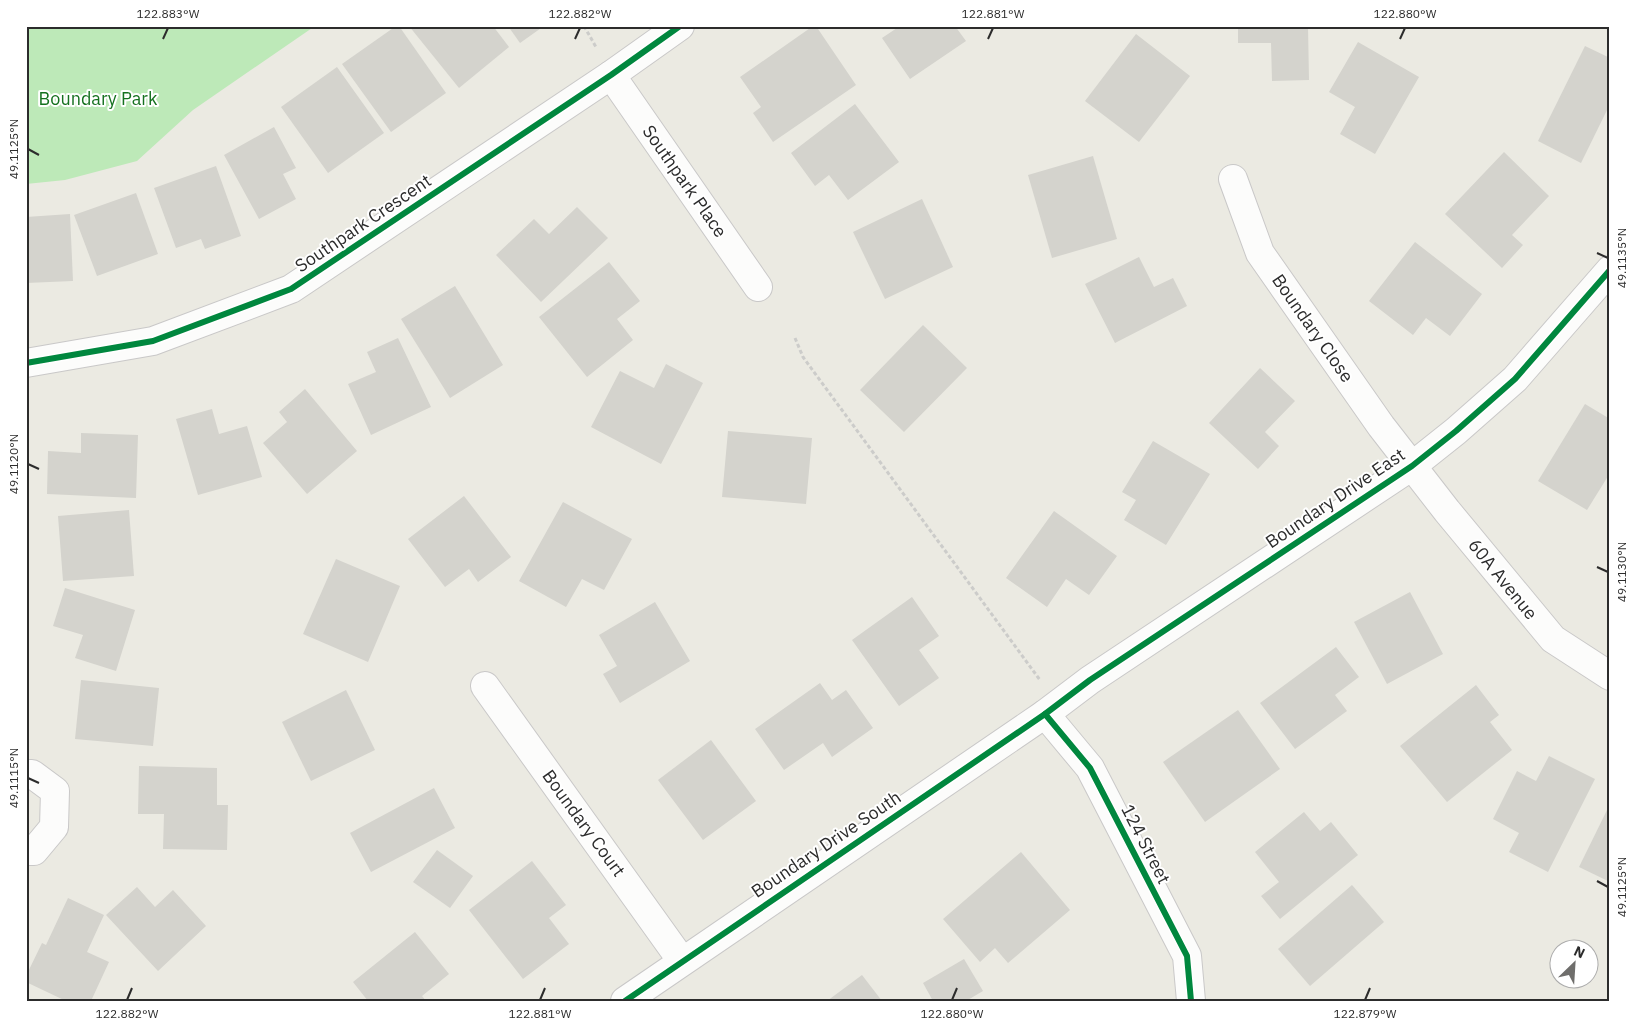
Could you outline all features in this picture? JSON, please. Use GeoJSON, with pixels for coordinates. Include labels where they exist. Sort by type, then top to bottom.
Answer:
{"type":"FeatureCollection","features":[{"type":"Feature","properties":{"kind":"street","name":"Southpark Crescent"},"geometry":{"type":"LineString","coordinates":[[26,363],[153,340],[291,289],[611,75],[680,26]]}},
{"type":"Feature","properties":{"kind":"street","name":"Southpark Place"},"geometry":{"type":"LineString","coordinates":[[611,75],[758,286]]}},
{"type":"Feature","properties":{"kind":"street","name":"Boundary Close"},"geometry":{"type":"LineString","coordinates":[[1233,179],[1260,253],[1376,419],[1412,466]]}},
{"type":"Feature","properties":{"kind":"street","name":"Boundary Drive East"},"geometry":{"type":"LineString","coordinates":[[1045,714],[1090,680],[1412,466],[1456,432],[1515,379],[1610,270]]}},
{"type":"Feature","properties":{"kind":"street","name":"60A Avenue"},"geometry":{"type":"LineString","coordinates":[[1412,466],[1553,639],[1610,676]]}},
{"type":"Feature","properties":{"kind":"street","name":"Boundary Court"},"geometry":{"type":"LineString","coordinates":[[485,686],[682,961]]}},
{"type":"Feature","properties":{"kind":"street","name":"Boundary Drive South"},"geometry":{"type":"LineString","coordinates":[[625,1001],[1045,714]]}},
{"type":"Feature","properties":{"kind":"street","name":"124 Street"},"geometry":{"type":"LineString","coordinates":[[1045,714],[1090,768],[1187,956],[1191,1001]]}},
{"type":"Feature","properties":{"kind":"street"},"geometry":{"type":"LineString","coordinates":[[26,774],[32,774],[55,791],[54,827],[34,851],[26,851]]}},
{"type":"Feature","properties":{"kind":"path"},"geometry":{"type":"LineString","coordinates":[[584,26],[596,47]]}},
{"type":"Feature","properties":{"kind":"path"},"geometry":{"type":"LineString","coordinates":[[795,338],[803,357],[1041,680]]}},
{"type":"Feature","properties":{"kind":"green space","name":"Boundary Park"},"geometry":{"type":"Polygon","coordinates":[[[26,26],[315,26],[193,110],[137,161],[65,180],[26,184],[26,26]]]}},
{"type":"Feature","properties":{"kind":"building"},"geometry":{"type":"Polygon","coordinates":[[[396,26],[399,26],[446,93],[391,132],[342,64],[396,26]]]}},
{"type":"Feature","properties":{"kind":"building"},"geometry":{"type":"Polygon","coordinates":[[[409,26],[493,26],[509,47],[459,88],[409,26]]]}},
{"type":"Feature","properties":{"kind":"building"},"geometry":{"type":"Polygon","coordinates":[[[508,26],[544,26],[520,43],[508,26]]]}},
{"type":"Feature","properties":{"kind":"building"},"geometry":{"type":"Polygon","coordinates":[[[813,26],[816,26],[856,85],[773,142],[753,113],[761,107],[740,77],[813,26]]]}},
{"type":"Feature","properties":{"kind":"building"},"geometry":{"type":"Polygon","coordinates":[[[896,26],[955,26],[966,41],[910,79],[882,38],[897,28],[896,26]]]}},
{"type":"Feature","properties":{"kind":"building"},"geometry":{"type":"Polygon","coordinates":[[[1238,26],[1308,26],[1309,80],[1272,81],[1271,43],[1238,43],[1238,26]]]}},
{"type":"Feature","properties":{"kind":"building"},"geometry":{"type":"Polygon","coordinates":[[[1136,34],[1190,76],[1139,142],[1085,101],[1136,34]]]}},
{"type":"Feature","properties":{"kind":"building"},"geometry":{"type":"Polygon","coordinates":[[[1358,42],[1419,77],[1375,154],[1340,134],[1355,107],[1329,92],[1358,42]]]}},
{"type":"Feature","properties":{"kind":"building"},"geometry":{"type":"Polygon","coordinates":[[[1585,46],[1610,58],[1610,104],[1581,163],[1538,141],[1585,46]]]}},
{"type":"Feature","properties":{"kind":"building"},"geometry":{"type":"Polygon","coordinates":[[[337,67],[384,133],[328,173],[281,107],[337,67]]]}},
{"type":"Feature","properties":{"kind":"building"},"geometry":{"type":"Polygon","coordinates":[[[855,104],[899,162],[848,200],[829,175],[815,186],[791,153],[855,104]]]}},
{"type":"Feature","properties":{"kind":"building"},"geometry":{"type":"Polygon","coordinates":[[[274,127],[296,168],[283,174],[296,199],[259,219],[224,155],[274,127]]]}},
{"type":"Feature","properties":{"kind":"building"},"geometry":{"type":"Polygon","coordinates":[[[1504,152],[1549,196],[1512,235],[1523,245],[1502,268],[1445,214],[1504,152]]]}},
{"type":"Feature","properties":{"kind":"building"},"geometry":{"type":"Polygon","coordinates":[[[1093,156],[1117,239],[1052,258],[1028,175],[1093,156]]]}},
{"type":"Feature","properties":{"kind":"building"},"geometry":{"type":"Polygon","coordinates":[[[216,166],[241,236],[205,249],[201,239],[176,248],[154,188],[216,166]]]}},
{"type":"Feature","properties":{"kind":"building"},"geometry":{"type":"Polygon","coordinates":[[[136,193],[158,254],[97,276],[74,215],[136,193]]]}},
{"type":"Feature","properties":{"kind":"building"},"geometry":{"type":"Polygon","coordinates":[[[922,199],[953,267],[885,299],[853,232],[922,199]]]}},
{"type":"Feature","properties":{"kind":"building"},"geometry":{"type":"Polygon","coordinates":[[[577,207],[608,238],[541,302],[496,255],[534,219],[549,234],[577,207]]]}},
{"type":"Feature","properties":{"kind":"building"},"geometry":{"type":"Polygon","coordinates":[[[70,214],[73,281],[26,283],[26,217],[70,214]]]}},
{"type":"Feature","properties":{"kind":"building"},"geometry":{"type":"Polygon","coordinates":[[[1415,242],[1482,294],[1450,336],[1426,318],[1413,335],[1369,301],[1415,242]]]}},
{"type":"Feature","properties":{"kind":"building"},"geometry":{"type":"Polygon","coordinates":[[[1139,257],[1154,287],[1173,278],[1187,306],[1115,343],[1085,284],[1139,257]]]}},
{"type":"Feature","properties":{"kind":"building"},"geometry":{"type":"Polygon","coordinates":[[[609,262],[640,301],[617,319],[633,340],[587,377],[539,317],[609,262]]]}},
{"type":"Feature","properties":{"kind":"building"},"geometry":{"type":"Polygon","coordinates":[[[455,286],[503,365],[450,398],[401,319],[455,286]]]}},
{"type":"Feature","properties":{"kind":"building"},"geometry":{"type":"Polygon","coordinates":[[[923,325],[967,368],[904,432],[860,390],[923,325]]]}},
{"type":"Feature","properties":{"kind":"building"},"geometry":{"type":"Polygon","coordinates":[[[398,338],[431,407],[371,435],[348,384],[376,372],[367,352],[398,338]]]}},
{"type":"Feature","properties":{"kind":"building"},"geometry":{"type":"Polygon","coordinates":[[[666,364],[703,383],[661,464],[591,427],[620,371],[654,388],[666,364]]]}},
{"type":"Feature","properties":{"kind":"building"},"geometry":{"type":"Polygon","coordinates":[[[1260,368],[1295,401],[1265,432],[1279,446],[1258,469],[1209,423],[1260,368]]]}},
{"type":"Feature","properties":{"kind":"building"},"geometry":{"type":"Polygon","coordinates":[[[305,389],[357,451],[307,494],[263,443],[287,422],[279,412],[305,389]]]}},
{"type":"Feature","properties":{"kind":"building"},"geometry":{"type":"Polygon","coordinates":[[[1585,404],[1610,419],[1610,473],[1587,510],[1538,481],[1585,404]]]}},
{"type":"Feature","properties":{"kind":"building"},"geometry":{"type":"Polygon","coordinates":[[[212,409],[219,434],[247,426],[262,477],[198,495],[176,419],[212,409]]]}},
{"type":"Feature","properties":{"kind":"building"},"geometry":{"type":"Polygon","coordinates":[[[728,431],[812,438],[806,504],[722,497],[728,431]]]}},
{"type":"Feature","properties":{"kind":"building"},"geometry":{"type":"Polygon","coordinates":[[[81,433],[138,435],[136,498],[47,494],[48,451],[81,453],[81,433]]]}},
{"type":"Feature","properties":{"kind":"building"},"geometry":{"type":"Polygon","coordinates":[[[1153,441],[1210,474],[1166,545],[1124,520],[1136,500],[1122,492],[1153,441]]]}},
{"type":"Feature","properties":{"kind":"building"},"geometry":{"type":"Polygon","coordinates":[[[464,496],[511,557],[478,582],[469,569],[445,587],[408,539],[464,496]]]}},
{"type":"Feature","properties":{"kind":"building"},"geometry":{"type":"Polygon","coordinates":[[[563,502],[632,539],[604,590],[582,579],[566,607],[519,581],[563,502]]]}},
{"type":"Feature","properties":{"kind":"building"},"geometry":{"type":"Polygon","coordinates":[[[129,510],[134,576],[63,581],[58,516],[129,510]]]}},
{"type":"Feature","properties":{"kind":"building"},"geometry":{"type":"Polygon","coordinates":[[[1054,511],[1117,556],[1089,595],[1066,579],[1047,607],[1006,578],[1054,511]]]}},
{"type":"Feature","properties":{"kind":"building"},"geometry":{"type":"Polygon","coordinates":[[[336,559],[400,586],[368,662],[303,634],[336,559]]]}},
{"type":"Feature","properties":{"kind":"building"},"geometry":{"type":"Polygon","coordinates":[[[65,588],[135,610],[116,671],[75,658],[83,635],[53,626],[65,588]]]}},
{"type":"Feature","properties":{"kind":"building"},"geometry":{"type":"Polygon","coordinates":[[[1410,592],[1443,654],[1387,684],[1354,622],[1410,592]]]}},
{"type":"Feature","properties":{"kind":"building"},"geometry":{"type":"Polygon","coordinates":[[[912,597],[939,636],[919,650],[939,678],[899,706],[852,640],[912,597]]]}},
{"type":"Feature","properties":{"kind":"building"},"geometry":{"type":"Polygon","coordinates":[[[655,602],[690,661],[620,703],[603,674],[617,666],[599,635],[655,602]]]}},
{"type":"Feature","properties":{"kind":"building"},"geometry":{"type":"Polygon","coordinates":[[[1336,647],[1359,677],[1335,695],[1347,711],[1295,749],[1260,703],[1336,647]]]}},
{"type":"Feature","properties":{"kind":"building"},"geometry":{"type":"Polygon","coordinates":[[[81,680],[159,688],[153,746],[75,739],[81,680]]]}},
{"type":"Feature","properties":{"kind":"building"},"geometry":{"type":"Polygon","coordinates":[[[820,683],[832,700],[846,690],[873,728],[832,757],[823,743],[784,770],[755,729],[820,683]]]}},
{"type":"Feature","properties":{"kind":"building"},"geometry":{"type":"Polygon","coordinates":[[[1476,685],[1499,715],[1490,722],[1512,750],[1447,802],[1400,746],[1476,685]]]}},
{"type":"Feature","properties":{"kind":"building"},"geometry":{"type":"Polygon","coordinates":[[[346,690],[375,750],[311,781],[282,722],[346,690]]]}},
{"type":"Feature","properties":{"kind":"building"},"geometry":{"type":"Polygon","coordinates":[[[1238,710],[1280,769],[1205,822],[1163,762],[1238,710]]]}},
{"type":"Feature","properties":{"kind":"building"},"geometry":{"type":"Polygon","coordinates":[[[711,740],[756,801],[703,840],[658,780],[711,740]]]}},
{"type":"Feature","properties":{"kind":"building"},"geometry":{"type":"Polygon","coordinates":[[[1549,756],[1595,779],[1548,872],[1509,852],[1519,833],[1493,819],[1517,771],[1536,781],[1549,756]]]}},
{"type":"Feature","properties":{"kind":"building"},"geometry":{"type":"Polygon","coordinates":[[[139,766],[217,768],[217,805],[228,805],[227,850],[163,849],[164,814],[138,814],[139,766]]]}},
{"type":"Feature","properties":{"kind":"building"},"geometry":{"type":"Polygon","coordinates":[[[434,788],[455,828],[371,872],[350,833],[434,788]]]}},
{"type":"Feature","properties":{"kind":"building"},"geometry":{"type":"Polygon","coordinates":[[[1610,804],[1610,882],[1579,867],[1610,804]]]}},
{"type":"Feature","properties":{"kind":"building"},"geometry":{"type":"Polygon","coordinates":[[[1304,812],[1320,831],[1331,822],[1358,855],[1280,919],[1261,896],[1279,882],[1255,852],[1304,812]]]}},
{"type":"Feature","properties":{"kind":"building"},"geometry":{"type":"Polygon","coordinates":[[[437,850],[473,876],[450,908],[413,882],[437,850]]]}},
{"type":"Feature","properties":{"kind":"building"},"geometry":{"type":"Polygon","coordinates":[[[1021,852],[1070,910],[1008,963],[995,948],[980,962],[943,919],[1021,852]]]}},
{"type":"Feature","properties":{"kind":"building"},"geometry":{"type":"Polygon","coordinates":[[[532,861],[566,905],[549,918],[569,944],[523,979],[469,910],[532,861]]]}},
{"type":"Feature","properties":{"kind":"building"},"geometry":{"type":"Polygon","coordinates":[[[1352,885],[1384,922],[1310,986],[1278,949],[1352,885]]]}},
{"type":"Feature","properties":{"kind":"building"},"geometry":{"type":"Polygon","coordinates":[[[137,887],[155,907],[173,890],[206,926],[158,971],[106,915],[137,887]]]}},
{"type":"Feature","properties":{"kind":"building"},"geometry":{"type":"Polygon","coordinates":[[[68,898],[104,915],[87,952],[109,962],[91,1001],[66,1001],[26,982],[26,976],[42,943],[46,945],[68,898]]]}},
{"type":"Feature","properties":{"kind":"building"},"geometry":{"type":"Polygon","coordinates":[[[415,932],[449,974],[422,996],[426,1001],[368,1001],[353,982],[415,932]]]}},
{"type":"Feature","properties":{"kind":"building"},"geometry":{"type":"Polygon","coordinates":[[[964,959],[983,991],[966,1001],[933,1001],[923,983],[964,959]]]}},
{"type":"Feature","properties":{"kind":"building"},"geometry":{"type":"Polygon","coordinates":[[[862,975],[882,1001],[827,1001],[862,975]]]}},
{"type":"Feature","properties":{"kind":"cycle path"},"geometry":{"type":"LineString","coordinates":[[26,363],[153,341],[291,289],[611,75],[680,26]]}},
{"type":"Feature","properties":{"kind":"cycle path"},"geometry":{"type":"LineString","coordinates":[[625,1001],[1045,714],[1090,680],[1412,466],[1456,431],[1515,379],[1610,270]]}},
{"type":"Feature","properties":{"kind":"cycle path"},"geometry":{"type":"LineString","coordinates":[[1045,714],[1090,768],[1187,956],[1191,1001]]}}]}
